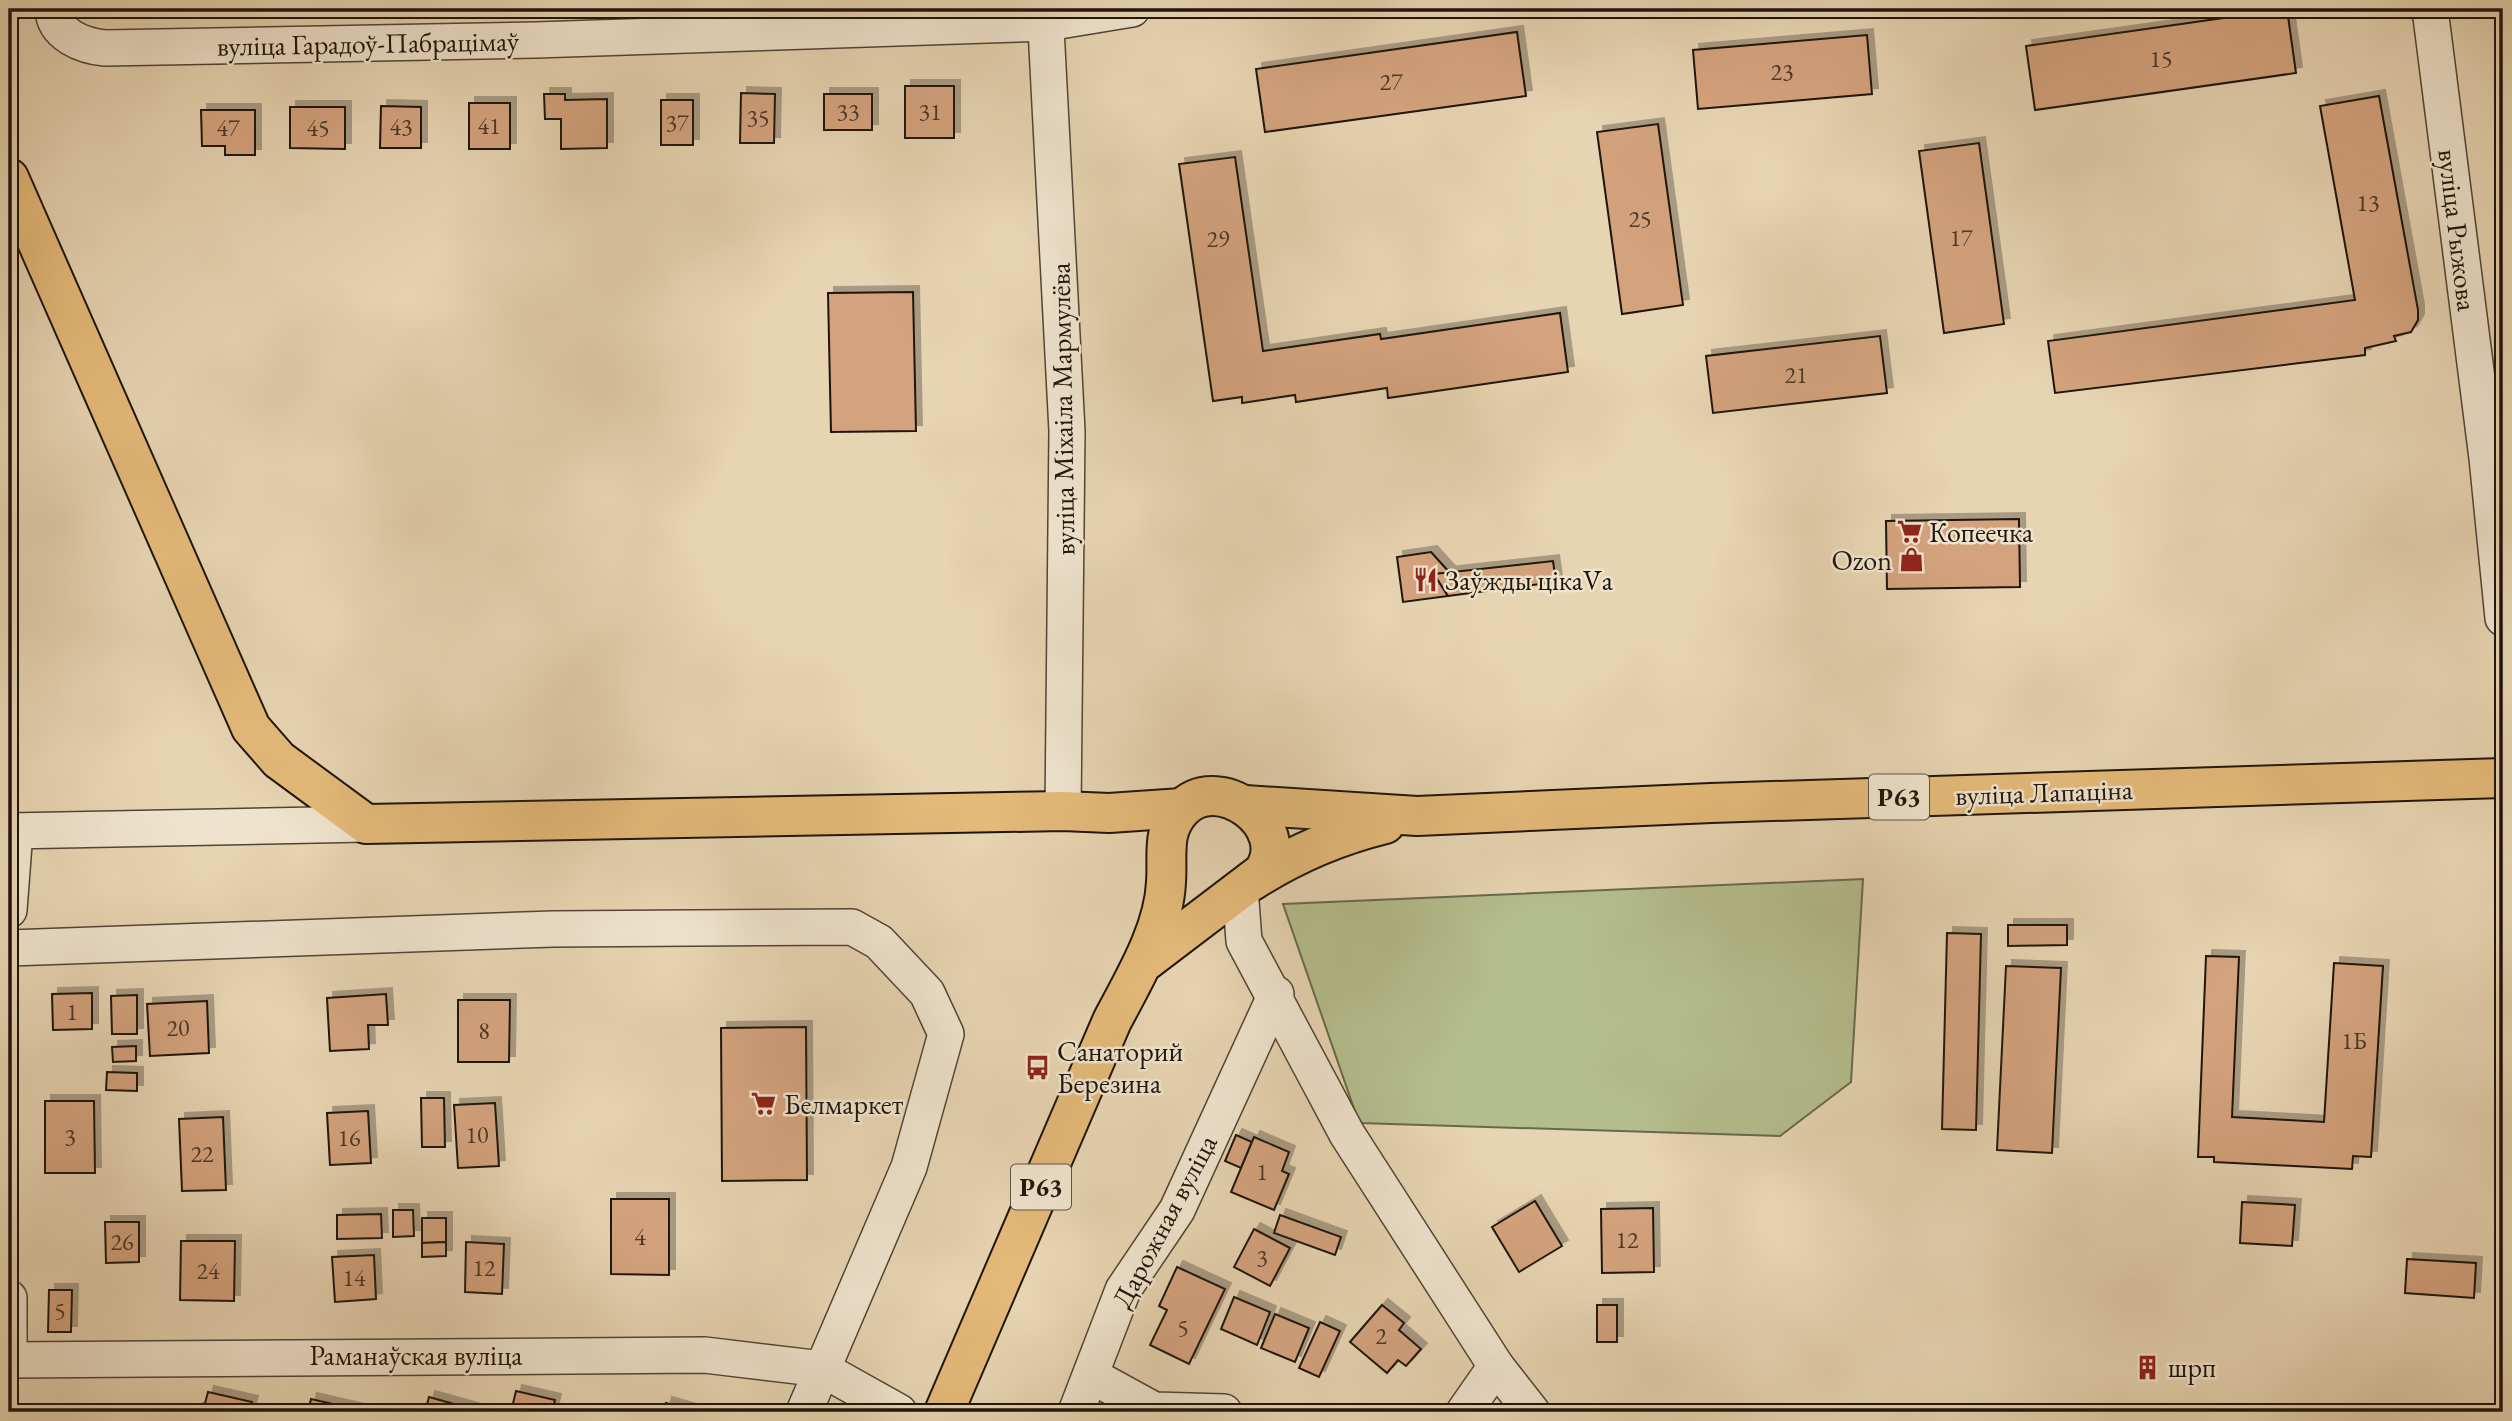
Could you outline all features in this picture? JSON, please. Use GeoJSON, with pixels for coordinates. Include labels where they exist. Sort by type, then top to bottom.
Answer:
{"type":"FeatureCollection","features":[{"type":"Feature","properties":{"kind":"main road"},"geometry":{"type":"LineString","coordinates":[[9,178],[251,728],[279,760],[366,824],[1063,811],[1109,813],[1182,808]]}},
{"type":"Feature","properties":{"kind":"main road","name":"вуліца Лапаціна"},"geometry":{"type":"LineString","coordinates":[[944,1412],[1112,1021],[1142,964],[1163,906],[1167,835],[1182,808],[1202,799],[1215,797],[1245,805],[1417,816],[1711,803],[2503,778]]}},
{"type":"Feature","properties":{"kind":"main road","name":"вуліца Лапаціна"},"geometry":{"type":"LineString","coordinates":[[1142,964],[1263,872],[1270,851],[1263,824],[1245,805]]}},
{"type":"Feature","properties":{"kind":"main road"},"geometry":{"type":"LineString","coordinates":[[1109,813],[1146,837],[1166,862]]}},
{"type":"Feature","properties":{"kind":"main road","name":"вуліца Лапаціна"},"geometry":{"type":"LineString","coordinates":[[1166,862],[1180,886],[1199,899],[1215,899],[1240,888],[1294,854],[1350,833],[1417,816]]}},
{"type":"Feature","properties":{"kind":"street","name":"вуліца Гарадоў-Пабрацімаў"},"geometry":{"type":"LineString","coordinates":[[61,23],[85,47],[105,48],[535,24],[1046,16],[1132,9]]}},
{"type":"Feature","properties":{"kind":"street","name":"вуліца Рыжова"},"geometry":{"type":"LineString","coordinates":[[2430,9],[2495,457],[2503,618]]}},
{"type":"Feature","properties":{"kind":"street","name":"вуліца Міхаіла Мармулёва"},"geometry":{"type":"LineString","coordinates":[[1046,16],[1067,431],[1063,811]]}},
{"type":"Feature","properties":{"kind":"street"},"geometry":{"type":"LineString","coordinates":[[9,910],[12,831],[366,824]]}},
{"type":"Feature","properties":{"kind":"street"},"geometry":{"type":"LineString","coordinates":[[1240,888],[1244,940],[1276,994],[1347,1134],[1496,1366],[1532,1412]]}},
{"type":"Feature","properties":{"kind":"street"},"geometry":{"type":"LineString","coordinates":[[9,948],[553,929],[825,927],[852,927],[878,942],[927,993],[946,1034],[909,1167],[804,1412]]}},
{"type":"Feature","properties":{"kind":"street","name":"Дарожная вуліца"},"geometry":{"type":"LineString","coordinates":[[1076,1412],[1123,1290],[1177,1210],[1276,994]]}},
{"type":"Feature","properties":{"kind":"street"},"geometry":{"type":"LineString","coordinates":[[9,1298],[9,1361]]}},
{"type":"Feature","properties":{"kind":"street","name":"Раманаўская вуліца"},"geometry":{"type":"LineString","coordinates":[[9,1361],[705,1355],[822,1369]]}},
{"type":"Feature","properties":{"kind":"street"},"geometry":{"type":"LineString","coordinates":[[1464,1412],[1496,1366]]}},
{"type":"Feature","properties":{"kind":"street"},"geometry":{"type":"LineString","coordinates":[[822,1369],[899,1412]]}},
{"type":"Feature","properties":{"kind":"street"},"geometry":{"type":"LineString","coordinates":[[1091,1376],[1154,1410],[1224,1412]]}},
{"type":"Feature","properties":{"kind":"green space"},"geometry":{"type":"Polygon","coordinates":[[[1863,879],[1851,1082],[1780,1136],[1359,1123],[1283,904],[1863,879]]]}},
{"type":"Feature","properties":{"kind":"building"},"geometry":{"type":"Polygon","coordinates":[[[2287,9],[2296,73],[2035,110],[2026,46],[2287,9]]]}},
{"type":"Feature","properties":{"kind":"building"},"geometry":{"type":"Polygon","coordinates":[[[1517,32],[1526,96],[1265,132],[1256,69],[1517,32]]]}},
{"type":"Feature","properties":{"kind":"building"},"geometry":{"type":"Polygon","coordinates":[[[1867,35],[1872,94],[1698,109],[1693,50],[1867,35]]]}},
{"type":"Feature","properties":{"kind":"building"},"geometry":{"type":"Polygon","coordinates":[[[905,86],[954,86],[954,138],[905,138],[905,86]]]}},
{"type":"Feature","properties":{"kind":"building"},"geometry":{"type":"Polygon","coordinates":[[[741,93],[775,94],[774,143],[740,143],[741,93]]]}},
{"type":"Feature","properties":{"kind":"building"},"geometry":{"type":"Polygon","coordinates":[[[544,94],[565,94],[565,100],[607,99],[607,148],[561,149],[561,119],[545,119],[544,94]]]}},
{"type":"Feature","properties":{"kind":"building"},"geometry":{"type":"Polygon","coordinates":[[[824,94],[872,94],[872,130],[824,130],[824,94]]]}},
{"type":"Feature","properties":{"kind":"building"},"geometry":{"type":"Polygon","coordinates":[[[2379,96],[2418,310],[2418,320],[2411,332],[2394,336],[2396,341],[2365,348],[2365,355],[2055,393],[2048,341],[2355,300],[2320,106],[2379,96]]]}},
{"type":"Feature","properties":{"kind":"building"},"geometry":{"type":"Polygon","coordinates":[[[661,100],[693,100],[693,145],[661,145],[661,100]]]}},
{"type":"Feature","properties":{"kind":"building"},"geometry":{"type":"Polygon","coordinates":[[[469,103],[510,103],[510,149],[469,149],[469,103]]]}},
{"type":"Feature","properties":{"kind":"building"},"geometry":{"type":"Polygon","coordinates":[[[381,106],[421,107],[421,148],[380,148],[381,106]]]}},
{"type":"Feature","properties":{"kind":"building"},"geometry":{"type":"Polygon","coordinates":[[[290,107],[345,107],[345,149],[290,148],[290,107]]]}},
{"type":"Feature","properties":{"kind":"building"},"geometry":{"type":"Polygon","coordinates":[[[201,110],[255,110],[255,155],[225,155],[225,146],[202,146],[201,110]]]}},
{"type":"Feature","properties":{"kind":"building"},"geometry":{"type":"Polygon","coordinates":[[[1658,124],[1683,305],[1622,314],[1597,132],[1658,124]]]}},
{"type":"Feature","properties":{"kind":"building"},"geometry":{"type":"Polygon","coordinates":[[[1979,143],[2004,324],[1944,333],[1919,151],[1979,143]]]}},
{"type":"Feature","properties":{"kind":"building"},"geometry":{"type":"Polygon","coordinates":[[[1235,157],[1263,351],[1380,334],[1381,339],[1560,313],[1568,372],[1388,398],[1387,388],[1296,402],[1295,395],[1242,403],[1242,397],[1213,401],[1179,164],[1235,157]]]}},
{"type":"Feature","properties":{"kind":"building"},"geometry":{"type":"Polygon","coordinates":[[[913,292],[916,431],[831,432],[828,293],[913,292]]]}},
{"type":"Feature","properties":{"kind":"building"},"geometry":{"type":"Polygon","coordinates":[[[1880,336],[1887,393],[1713,413],[1706,356],[1880,336]]]}},
{"type":"Feature","properties":{"kind":"building"},"geometry":{"type":"Polygon","coordinates":[[[2019,519],[2020,587],[1887,589],[1886,521],[2019,519]]]}},
{"type":"Feature","properties":{"kind":"building"},"geometry":{"type":"Polygon","coordinates":[[[1431,552],[1450,573],[1434,574],[1448,596],[1403,602],[1397,557],[1431,552]]]}},
{"type":"Feature","properties":{"kind":"building"},"geometry":{"type":"Polygon","coordinates":[[[1553,561],[1556,582],[1448,596],[1434,574],[1553,561]]]}},
{"type":"Feature","properties":{"kind":"building"},"geometry":{"type":"Polygon","coordinates":[[[2008,925],[2067,925],[2067,945],[2008,946],[2008,925]]]}},
{"type":"Feature","properties":{"kind":"building"},"geometry":{"type":"Polygon","coordinates":[[[1947,933],[1981,934],[1976,1130],[1942,1129],[1947,933]]]}},
{"type":"Feature","properties":{"kind":"building"},"geometry":{"type":"Polygon","coordinates":[[[2206,956],[2239,957],[2232,1117],[2324,1122],[2334,963],[2383,966],[2371,1157],[2353,1156],[2352,1169],[2214,1162],[2214,1157],[2198,1157],[2206,956]]]}},
{"type":"Feature","properties":{"kind":"building"},"geometry":{"type":"Polygon","coordinates":[[[2006,966],[2061,968],[2052,1153],[1997,1150],[2006,966]]]}},
{"type":"Feature","properties":{"kind":"building"},"geometry":{"type":"Polygon","coordinates":[[[92,993],[92,1029],[53,1030],[52,994],[92,993]]]}},
{"type":"Feature","properties":{"kind":"building"},"geometry":{"type":"Polygon","coordinates":[[[386,994],[388,1025],[368,1025],[369,1049],[330,1051],[327,998],[386,994]]]}},
{"type":"Feature","properties":{"kind":"building"},"geometry":{"type":"Polygon","coordinates":[[[137,995],[137,1034],[112,1034],[111,996],[137,995]]]}},
{"type":"Feature","properties":{"kind":"building"},"geometry":{"type":"Polygon","coordinates":[[[458,1000],[510,1000],[509,1062],[458,1062],[458,1000]]]}},
{"type":"Feature","properties":{"kind":"building"},"geometry":{"type":"Polygon","coordinates":[[[207,1001],[209,1053],[150,1056],[147,1004],[207,1001]]]}},
{"type":"Feature","properties":{"kind":"building","name":"Белмаркет"},"geometry":{"type":"Polygon","coordinates":[[[806,1027],[807,1180],[722,1181],[721,1028],[806,1027]]]}},
{"type":"Feature","properties":{"kind":"building"},"geometry":{"type":"Polygon","coordinates":[[[136,1046],[136,1061],[113,1062],[112,1047],[136,1046]]]}},
{"type":"Feature","properties":{"kind":"building"},"geometry":{"type":"Polygon","coordinates":[[[107,1072],[137,1073],[137,1091],[106,1090],[107,1072]]]}},
{"type":"Feature","properties":{"kind":"building"},"geometry":{"type":"Polygon","coordinates":[[[421,1098],[444,1098],[445,1147],[422,1147],[421,1098]]]}},
{"type":"Feature","properties":{"kind":"building"},"geometry":{"type":"Polygon","coordinates":[[[45,1101],[94,1101],[95,1173],[45,1173],[45,1101]]]}},
{"type":"Feature","properties":{"kind":"building"},"geometry":{"type":"Polygon","coordinates":[[[495,1103],[499,1166],[458,1168],[454,1105],[495,1103]]]}},
{"type":"Feature","properties":{"kind":"building"},"geometry":{"type":"Polygon","coordinates":[[[368,1111],[371,1163],[330,1165],[327,1113],[368,1111]]]}},
{"type":"Feature","properties":{"kind":"building"},"geometry":{"type":"Polygon","coordinates":[[[223,1117],[226,1190],[182,1191],[179,1119],[223,1117]]]}},
{"type":"Feature","properties":{"kind":"building"},"geometry":{"type":"Polygon","coordinates":[[[1236,1135],[1252,1142],[1241,1168],[1225,1161],[1236,1135]]]}},
{"type":"Feature","properties":{"kind":"building"},"geometry":{"type":"Polygon","coordinates":[[[1254,1137],[1289,1152],[1282,1171],[1289,1174],[1274,1210],[1231,1192],[1254,1137]]]}},
{"type":"Feature","properties":{"kind":"building"},"geometry":{"type":"Polygon","coordinates":[[[611,1199],[669,1199],[669,1275],[611,1274],[611,1199]]]}},
{"type":"Feature","properties":{"kind":"building"},"geometry":{"type":"Polygon","coordinates":[[[1535,1201],[1562,1246],[1519,1272],[1492,1227],[1535,1201]]]}},
{"type":"Feature","properties":{"kind":"building"},"geometry":{"type":"Polygon","coordinates":[[[2242,1202],[2295,1205],[2292,1246],[2240,1243],[2242,1202]]]}},
{"type":"Feature","properties":{"kind":"building"},"geometry":{"type":"Polygon","coordinates":[[[1653,1208],[1654,1272],[1602,1273],[1601,1209],[1653,1208]]]}},
{"type":"Feature","properties":{"kind":"building"},"geometry":{"type":"Polygon","coordinates":[[[393,1210],[413,1210],[414,1236],[393,1237],[393,1210]]]}},
{"type":"Feature","properties":{"kind":"building"},"geometry":{"type":"Polygon","coordinates":[[[381,1214],[382,1238],[337,1239],[337,1215],[381,1214]]]}},
{"type":"Feature","properties":{"kind":"building"},"geometry":{"type":"Polygon","coordinates":[[[1280,1215],[1341,1237],[1335,1255],[1274,1233],[1280,1215]]]}},
{"type":"Feature","properties":{"kind":"building"},"geometry":{"type":"Polygon","coordinates":[[[422,1218],[446,1218],[446,1242],[422,1243],[422,1218]]]}},
{"type":"Feature","properties":{"kind":"building"},"geometry":{"type":"Polygon","coordinates":[[[105,1222],[139,1222],[139,1262],[106,1263],[105,1222]]]}},
{"type":"Feature","properties":{"kind":"building"},"geometry":{"type":"Polygon","coordinates":[[[1254,1229],[1290,1248],[1270,1286],[1234,1267],[1254,1229]]]}},
{"type":"Feature","properties":{"kind":"building"},"geometry":{"type":"Polygon","coordinates":[[[181,1241],[235,1241],[234,1301],[180,1300],[181,1241]]]}},
{"type":"Feature","properties":{"kind":"building"},"geometry":{"type":"Polygon","coordinates":[[[446,1242],[446,1256],[422,1257],[422,1243],[446,1242]]]}},
{"type":"Feature","properties":{"kind":"building"},"geometry":{"type":"Polygon","coordinates":[[[466,1242],[504,1244],[502,1294],[465,1292],[466,1242]]]}},
{"type":"Feature","properties":{"kind":"building"},"geometry":{"type":"Polygon","coordinates":[[[374,1255],[376,1299],[335,1302],[332,1257],[374,1255]]]}},
{"type":"Feature","properties":{"kind":"building"},"geometry":{"type":"Polygon","coordinates":[[[2407,1259],[2476,1263],[2474,1298],[2405,1293],[2407,1259]]]}},
{"type":"Feature","properties":{"kind":"building"},"geometry":{"type":"Polygon","coordinates":[[[1177,1267],[1225,1289],[1189,1364],[1150,1345],[1167,1310],[1159,1306],[1177,1267]]]}},
{"type":"Feature","properties":{"kind":"building"},"geometry":{"type":"Polygon","coordinates":[[[49,1290],[72,1290],[71,1332],[48,1332],[49,1290]]]}},
{"type":"Feature","properties":{"kind":"building"},"geometry":{"type":"Polygon","coordinates":[[[1234,1297],[1270,1312],[1257,1345],[1221,1329],[1234,1297]]]}},
{"type":"Feature","properties":{"kind":"building"},"geometry":{"type":"Polygon","coordinates":[[[1382,1305],[1404,1323],[1399,1330],[1421,1349],[1406,1366],[1398,1360],[1387,1373],[1350,1342],[1382,1305]]]}},
{"type":"Feature","properties":{"kind":"building"},"geometry":{"type":"Polygon","coordinates":[[[1597,1305],[1617,1305],[1617,1342],[1597,1342],[1597,1305]]]}},
{"type":"Feature","properties":{"kind":"building"},"geometry":{"type":"Polygon","coordinates":[[[1275,1314],[1309,1328],[1295,1362],[1261,1348],[1275,1314]]]}},
{"type":"Feature","properties":{"kind":"building"},"geometry":{"type":"Polygon","coordinates":[[[1320,1322],[1340,1331],[1319,1377],[1299,1368],[1320,1322]]]}},
{"type":"Feature","properties":{"kind":"building"},"geometry":{"type":"Polygon","coordinates":[[[516,1391],[555,1400],[552,1412],[511,1412],[516,1391]]]}},
{"type":"Feature","properties":{"kind":"building"},"geometry":{"type":"Polygon","coordinates":[[[208,1392],[252,1402],[249,1412],[196,1412],[197,1409],[203,1411],[208,1392]]]}},
{"type":"Feature","properties":{"kind":"building"},"geometry":{"type":"Polygon","coordinates":[[[429,1397],[472,1409],[471,1412],[425,1412],[429,1397]]]}},
{"type":"Feature","properties":{"kind":"building"},"geometry":{"type":"Polygon","coordinates":[[[311,1399],[359,1410],[359,1412],[308,1412],[311,1399]]]}},
{"type":"Feature","properties":{"kind":"building"},"geometry":{"type":"Polygon","coordinates":[[[666,1403],[698,1412],[664,1412],[666,1403]]]}},
{"type":"Feature","properties":{"kind":"place","name":"Копеечка"},"geometry":{"type":"Point","coordinates":[1909,532]}},
{"type":"Feature","properties":{"kind":"place","name":"Ozon"},"geometry":{"type":"Point","coordinates":[1912,560]}},
{"type":"Feature","properties":{"kind":"place","name":"Заўжды цікаVа"},"geometry":{"type":"Point","coordinates":[1425,580]}},
{"type":"Feature","properties":{"kind":"place","name":"Санаторий Березина"},"geometry":{"type":"Point","coordinates":[1037,1067]}},
{"type":"Feature","properties":{"kind":"place","name":"Белмаркет"},"geometry":{"type":"Point","coordinates":[764,1104]}},
{"type":"Feature","properties":{"kind":"place","name":"шрп"},"geometry":{"type":"Point","coordinates":[2148,1367]}}]}
